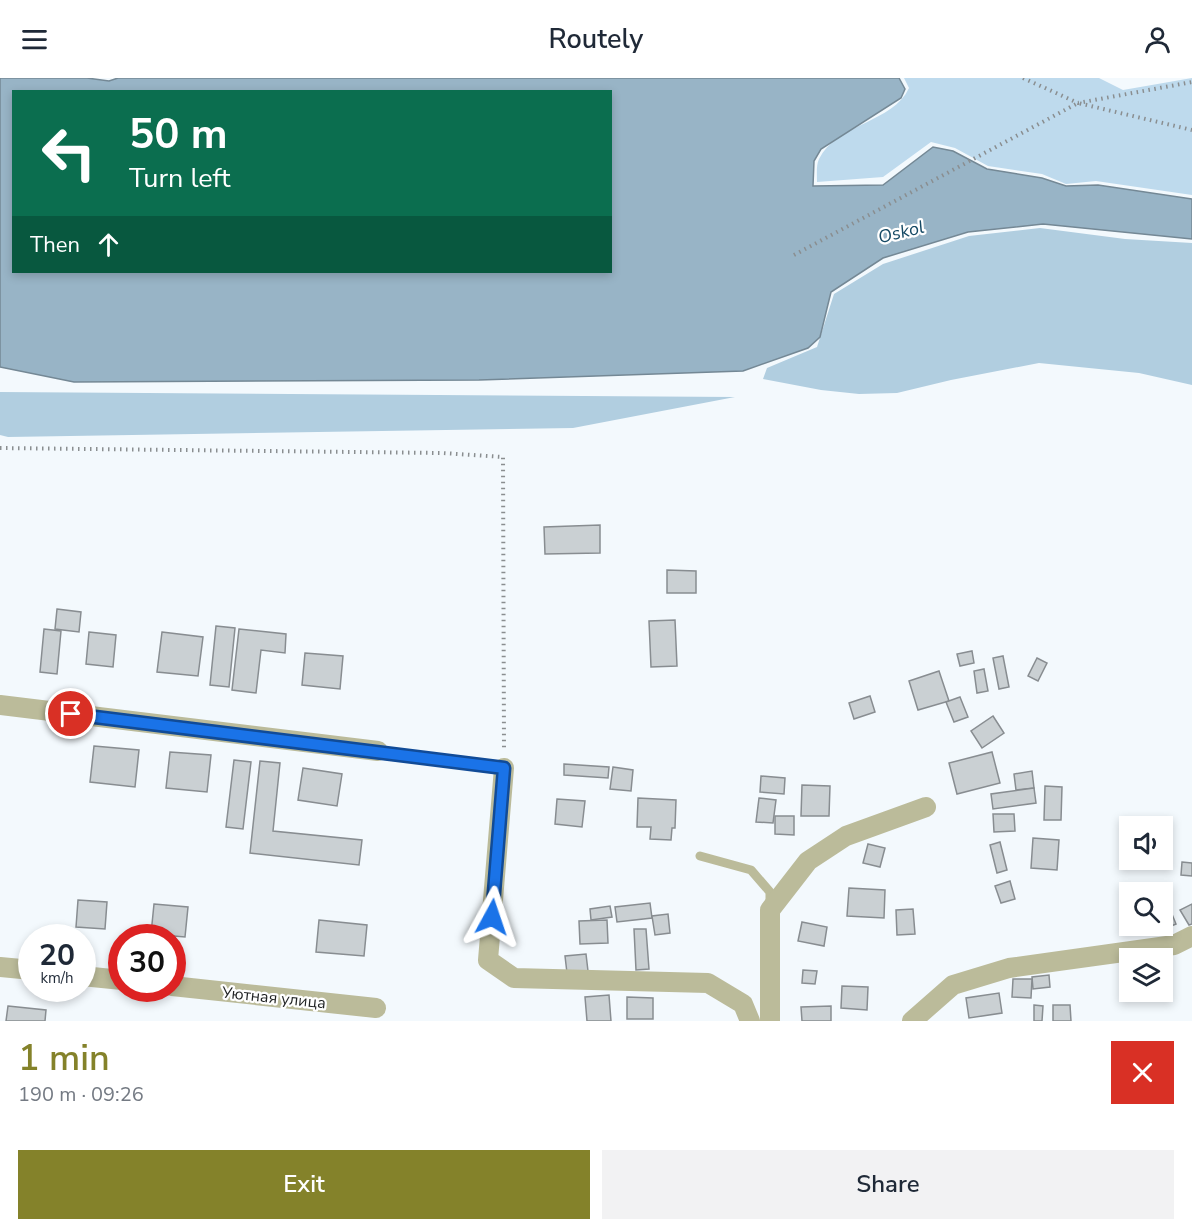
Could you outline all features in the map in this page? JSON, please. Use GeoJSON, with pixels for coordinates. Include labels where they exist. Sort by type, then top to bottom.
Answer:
{"type":"FeatureCollection","features":[{"type":"Feature","properties":{"kind":"street"},"geometry":{"type":"LineString","coordinates":[[0,705],[378,751]]}},
{"type":"Feature","properties":{"kind":"street"},"geometry":{"type":"LineString","coordinates":[[504,768],[488,960],[514,978],[708,983],[743,1004],[750,1021]]}},
{"type":"Feature","properties":{"kind":"street"},"geometry":{"type":"LineString","coordinates":[[770,1021],[770,910],[808,861],[846,836],[926,807]]}},
{"type":"Feature","properties":{"kind":"street"},"geometry":{"type":"LineString","coordinates":[[912,1021],[953,985],[1009,968],[1174,945],[1192,936]]}},
{"type":"Feature","properties":{"kind":"street"},"geometry":{"type":"LineString","coordinates":[[0,967],[18,969]]}},
{"type":"Feature","properties":{"kind":"street","name":"Уютная улица"},"geometry":{"type":"LineString","coordinates":[[186,988],[376,1008]]}},
{"type":"Feature","properties":{"kind":"lane"},"geometry":{"type":"LineString","coordinates":[[378,751],[504,768]]}},
{"type":"Feature","properties":{"kind":"lane"},"geometry":{"type":"LineString","coordinates":[[700,856],[751,870],[770,892],[770,910]]}},
{"type":"Feature","properties":{"kind":"path"},"geometry":{"type":"LineString","coordinates":[[1023,78],[1078,103],[1192,130]]}},
{"type":"Feature","properties":{"kind":"path"},"geometry":{"type":"LineString","coordinates":[[794,255],[1078,103],[1192,82]]}},
{"type":"Feature","properties":{"kind":"path"},"geometry":{"type":"LineString","coordinates":[[0,448],[442,453],[502,457],[504,768]]}},
{"type":"Feature","properties":{"kind":"shaded area"},"geometry":{"type":"Polygon","coordinates":[[[904,78],[1099,78],[1123,90],[1192,78],[1192,195],[1096,181],[1066,184],[1042,174],[988,166],[955,148],[931,142],[883,177],[817,182],[818,161],[827,147],[851,130],[891,109],[909,88],[904,78]]]}},
{"type":"Feature","properties":{"kind":"shaded area"},"geometry":{"type":"Polygon","coordinates":[[[1040,228],[1125,239],[1192,243],[1192,385],[1139,373],[1039,363],[897,393],[859,394],[821,390],[763,379],[767,368],[817,347],[834,294],[883,264],[969,236],[1040,228]]]}},
{"type":"Feature","properties":{"kind":"shaded area"},"geometry":{"type":"Polygon","coordinates":[[[0,392],[735,397],[573,428],[8,437],[0,435],[0,392]]]}},
{"type":"Feature","properties":{"kind":"water","name":"Oskol"},"geometry":{"type":"Polygon","coordinates":[[[0,78],[87,78],[109,81],[118,78],[899,78],[905,89],[901,98],[821,149],[814,161],[813,186],[883,185],[933,147],[953,151],[987,169],[1042,178],[1066,186],[1098,185],[1192,199],[1192,239],[1043,224],[968,232],[883,258],[831,292],[820,337],[808,348],[743,371],[479,380],[74,382],[0,367],[0,78]]]}},
{"type":"Feature","properties":{"kind":"building"},"geometry":{"type":"Polygon","coordinates":[[[600,525],[600,553],[545,554],[544,527],[600,525]]]}},
{"type":"Feature","properties":{"kind":"building"},"geometry":{"type":"Polygon","coordinates":[[[667,570],[696,571],[696,593],[667,593],[667,570]]]}},
{"type":"Feature","properties":{"kind":"building"},"geometry":{"type":"Polygon","coordinates":[[[57,609],[81,612],[79,632],[55,629],[57,609]]]}},
{"type":"Feature","properties":{"kind":"building"},"geometry":{"type":"Polygon","coordinates":[[[675,620],[677,666],[651,667],[649,621],[675,620]]]}},
{"type":"Feature","properties":{"kind":"building"},"geometry":{"type":"Polygon","coordinates":[[[216,626],[235,628],[229,687],[210,685],[216,626]]]}},
{"type":"Feature","properties":{"kind":"building"},"geometry":{"type":"Polygon","coordinates":[[[44,629],[61,631],[57,674],[40,672],[44,629]]]}},
{"type":"Feature","properties":{"kind":"building"},"geometry":{"type":"Polygon","coordinates":[[[239,629],[286,634],[285,653],[261,650],[256,693],[232,690],[239,629]]]}},
{"type":"Feature","properties":{"kind":"building"},"geometry":{"type":"Polygon","coordinates":[[[89,632],[116,635],[113,667],[86,664],[89,632]]]}},
{"type":"Feature","properties":{"kind":"building"},"geometry":{"type":"Polygon","coordinates":[[[162,632],[203,637],[198,676],[157,672],[162,632]]]}},
{"type":"Feature","properties":{"kind":"building"},"geometry":{"type":"Polygon","coordinates":[[[972,651],[974,663],[960,666],[957,654],[972,651]]]}},
{"type":"Feature","properties":{"kind":"building"},"geometry":{"type":"Polygon","coordinates":[[[305,653],[343,656],[340,689],[302,685],[305,653]]]}},
{"type":"Feature","properties":{"kind":"building"},"geometry":{"type":"Polygon","coordinates":[[[1003,656],[1009,687],[999,689],[993,658],[1003,656]]]}},
{"type":"Feature","properties":{"kind":"building"},"geometry":{"type":"Polygon","coordinates":[[[1037,658],[1047,663],[1038,681],[1028,676],[1037,658]]]}},
{"type":"Feature","properties":{"kind":"building"},"geometry":{"type":"Polygon","coordinates":[[[984,669],[988,691],[977,693],[974,671],[984,669]]]}},
{"type":"Feature","properties":{"kind":"building"},"geometry":{"type":"Polygon","coordinates":[[[939,671],[949,701],[918,710],[909,681],[939,671]]]}},
{"type":"Feature","properties":{"kind":"building"},"geometry":{"type":"Polygon","coordinates":[[[870,696],[875,712],[854,719],[849,703],[870,696]]]}},
{"type":"Feature","properties":{"kind":"building"},"geometry":{"type":"Polygon","coordinates":[[[960,697],[968,717],[954,722],[946,702],[960,697]]]}},
{"type":"Feature","properties":{"kind":"building"},"geometry":{"type":"Polygon","coordinates":[[[993,716],[1004,733],[982,748],[971,731],[993,716]]]}},
{"type":"Feature","properties":{"kind":"building"},"geometry":{"type":"Polygon","coordinates":[[[94,746],[139,750],[135,787],[90,782],[94,746]]]}},
{"type":"Feature","properties":{"kind":"building"},"geometry":{"type":"Polygon","coordinates":[[[170,752],[211,755],[207,792],[166,788],[170,752]]]}},
{"type":"Feature","properties":{"kind":"building"},"geometry":{"type":"Polygon","coordinates":[[[992,752],[1000,783],[957,794],[949,763],[992,752]]]}},
{"type":"Feature","properties":{"kind":"building"},"geometry":{"type":"Polygon","coordinates":[[[234,760],[251,762],[243,829],[226,827],[234,760]]]}},
{"type":"Feature","properties":{"kind":"building"},"geometry":{"type":"Polygon","coordinates":[[[260,761],[280,763],[273,831],[362,840],[359,865],[250,853],[260,761]]]}},
{"type":"Feature","properties":{"kind":"building"},"geometry":{"type":"Polygon","coordinates":[[[564,764],[609,767],[608,778],[564,775],[564,764]]]}},
{"type":"Feature","properties":{"kind":"building"},"geometry":{"type":"Polygon","coordinates":[[[613,767],[633,770],[631,791],[610,789],[613,767]]]}},
{"type":"Feature","properties":{"kind":"building"},"geometry":{"type":"Polygon","coordinates":[[[303,768],[342,774],[337,806],[298,800],[303,768]]]}},
{"type":"Feature","properties":{"kind":"building"},"geometry":{"type":"Polygon","coordinates":[[[1032,771],[1034,788],[1016,790],[1014,774],[1032,771]]]}},
{"type":"Feature","properties":{"kind":"building"},"geometry":{"type":"Polygon","coordinates":[[[761,776],[785,778],[784,794],[760,792],[761,776]]]}},
{"type":"Feature","properties":{"kind":"building"},"geometry":{"type":"Polygon","coordinates":[[[802,785],[830,786],[829,816],[801,816],[802,785]]]}},
{"type":"Feature","properties":{"kind":"building"},"geometry":{"type":"Polygon","coordinates":[[[1045,786],[1062,787],[1061,820],[1044,820],[1045,786]]]}},
{"type":"Feature","properties":{"kind":"building"},"geometry":{"type":"Polygon","coordinates":[[[1034,788],[1036,803],[993,809],[991,794],[1034,788]]]}},
{"type":"Feature","properties":{"kind":"building"},"geometry":{"type":"Polygon","coordinates":[[[638,798],[676,800],[675,828],[672,828],[671,840],[650,839],[651,827],[637,827],[638,798]]]}},
{"type":"Feature","properties":{"kind":"building"},"geometry":{"type":"Polygon","coordinates":[[[759,798],[776,800],[773,823],[756,822],[759,798]]]}},
{"type":"Feature","properties":{"kind":"building"},"geometry":{"type":"Polygon","coordinates":[[[557,799],[585,801],[582,827],[555,824],[557,799]]]}},
{"type":"Feature","properties":{"kind":"building"},"geometry":{"type":"Polygon","coordinates":[[[993,814],[1014,814],[1015,831],[994,832],[993,814]]]}},
{"type":"Feature","properties":{"kind":"building"},"geometry":{"type":"Polygon","coordinates":[[[775,816],[794,816],[794,835],[775,834],[775,816]]]}},
{"type":"Feature","properties":{"kind":"building"},"geometry":{"type":"Polygon","coordinates":[[[1033,838],[1059,840],[1057,870],[1031,868],[1033,838]]]}},
{"type":"Feature","properties":{"kind":"building"},"geometry":{"type":"Polygon","coordinates":[[[1000,842],[1007,870],[997,873],[990,845],[1000,842]]]}},
{"type":"Feature","properties":{"kind":"building"},"geometry":{"type":"Polygon","coordinates":[[[868,844],[885,848],[880,867],[863,863],[868,844]]]}},
{"type":"Feature","properties":{"kind":"building"},"geometry":{"type":"Polygon","coordinates":[[[1182,862],[1192,863],[1192,876],[1181,875],[1182,862]]]}},
{"type":"Feature","properties":{"kind":"building"},"geometry":{"type":"Polygon","coordinates":[[[1010,881],[1015,899],[1001,903],[995,886],[1010,881]]]}},
{"type":"Feature","properties":{"kind":"building"},"geometry":{"type":"Polygon","coordinates":[[[849,888],[885,890],[884,918],[847,916],[849,888]]]}},
{"type":"Feature","properties":{"kind":"building"},"geometry":{"type":"Polygon","coordinates":[[[78,900],[107,902],[105,929],[96,928],[96,924],[76,924],[78,900]]]}},
{"type":"Feature","properties":{"kind":"building"},"geometry":{"type":"Polygon","coordinates":[[[650,903],[652,918],[617,922],[615,907],[650,903]]]}},
{"type":"Feature","properties":{"kind":"building"},"geometry":{"type":"Polygon","coordinates":[[[154,904],[188,907],[186,927],[186,924],[152,924],[154,904]]]}},
{"type":"Feature","properties":{"kind":"building"},"geometry":{"type":"Polygon","coordinates":[[[1192,904],[1192,924],[1189,925],[1180,910],[1192,904]]]}},
{"type":"Feature","properties":{"kind":"building"},"geometry":{"type":"Polygon","coordinates":[[[610,906],[612,917],[591,920],[590,909],[610,906]]]}},
{"type":"Feature","properties":{"kind":"building"},"geometry":{"type":"Polygon","coordinates":[[[913,909],[915,934],[897,935],[896,910],[913,909]]]}},
{"type":"Feature","properties":{"kind":"building"},"geometry":{"type":"Polygon","coordinates":[[[668,914],[670,933],[655,935],[652,916],[668,914]]]}},
{"type":"Feature","properties":{"kind":"building"},"geometry":{"type":"Polygon","coordinates":[[[319,920],[367,925],[364,956],[316,952],[319,920]]]}},
{"type":"Feature","properties":{"kind":"building"},"geometry":{"type":"Polygon","coordinates":[[[607,920],[608,943],[580,944],[579,921],[607,920]]]}},
{"type":"Feature","properties":{"kind":"building"},"geometry":{"type":"Polygon","coordinates":[[[802,922],[827,927],[824,946],[798,941],[802,922]]]}},
{"type":"Feature","properties":{"kind":"building"},"geometry":{"type":"Polygon","coordinates":[[[634,929],[646,929],[649,969],[636,970],[634,929]]]}},
{"type":"Feature","properties":{"kind":"building"},"geometry":{"type":"Polygon","coordinates":[[[586,954],[588,971],[567,973],[565,956],[586,954]]]}},
{"type":"Feature","properties":{"kind":"building"},"geometry":{"type":"Polygon","coordinates":[[[803,970],[817,971],[815,984],[802,983],[803,970]]]}},
{"type":"Feature","properties":{"kind":"building"},"geometry":{"type":"Polygon","coordinates":[[[1049,975],[1050,987],[1033,989],[1032,977],[1049,975]]]}},
{"type":"Feature","properties":{"kind":"building"},"geometry":{"type":"Polygon","coordinates":[[[1013,979],[1032,979],[1031,998],[1012,997],[1013,979]]]}},
{"type":"Feature","properties":{"kind":"building"},"geometry":{"type":"Polygon","coordinates":[[[842,986],[868,987],[867,1010],[841,1008],[842,986]]]}},
{"type":"Feature","properties":{"kind":"building"},"geometry":{"type":"Polygon","coordinates":[[[999,993],[1002,1013],[969,1018],[966,998],[999,993]]]}},
{"type":"Feature","properties":{"kind":"building"},"geometry":{"type":"Polygon","coordinates":[[[609,995],[611,1021],[587,1021],[585,997],[609,995]]]}},
{"type":"Feature","properties":{"kind":"building"},"geometry":{"type":"Polygon","coordinates":[[[627,997],[653,998],[653,1019],[627,1019],[627,997]]]}},
{"type":"Feature","properties":{"kind":"building"},"geometry":{"type":"Polygon","coordinates":[[[1034,1005],[1043,1006],[1042,1021],[1034,1021],[1034,1005]]]}},
{"type":"Feature","properties":{"kind":"building"},"geometry":{"type":"Polygon","coordinates":[[[1053,1005],[1070,1005],[1071,1021],[1053,1021],[1053,1005]]]}},
{"type":"Feature","properties":{"kind":"building"},"geometry":{"type":"Polygon","coordinates":[[[8,1006],[46,1010],[45,1021],[6,1021],[8,1006]]]}},
{"type":"Feature","properties":{"kind":"building"},"geometry":{"type":"Polygon","coordinates":[[[831,1006],[831,1021],[802,1021],[801,1007],[831,1006]]]}},
{"type":"Feature","properties":{"kind":"route"},"geometry":{"type":"LineString","coordinates":[[71,714],[504,768],[492,917]]}}]}
